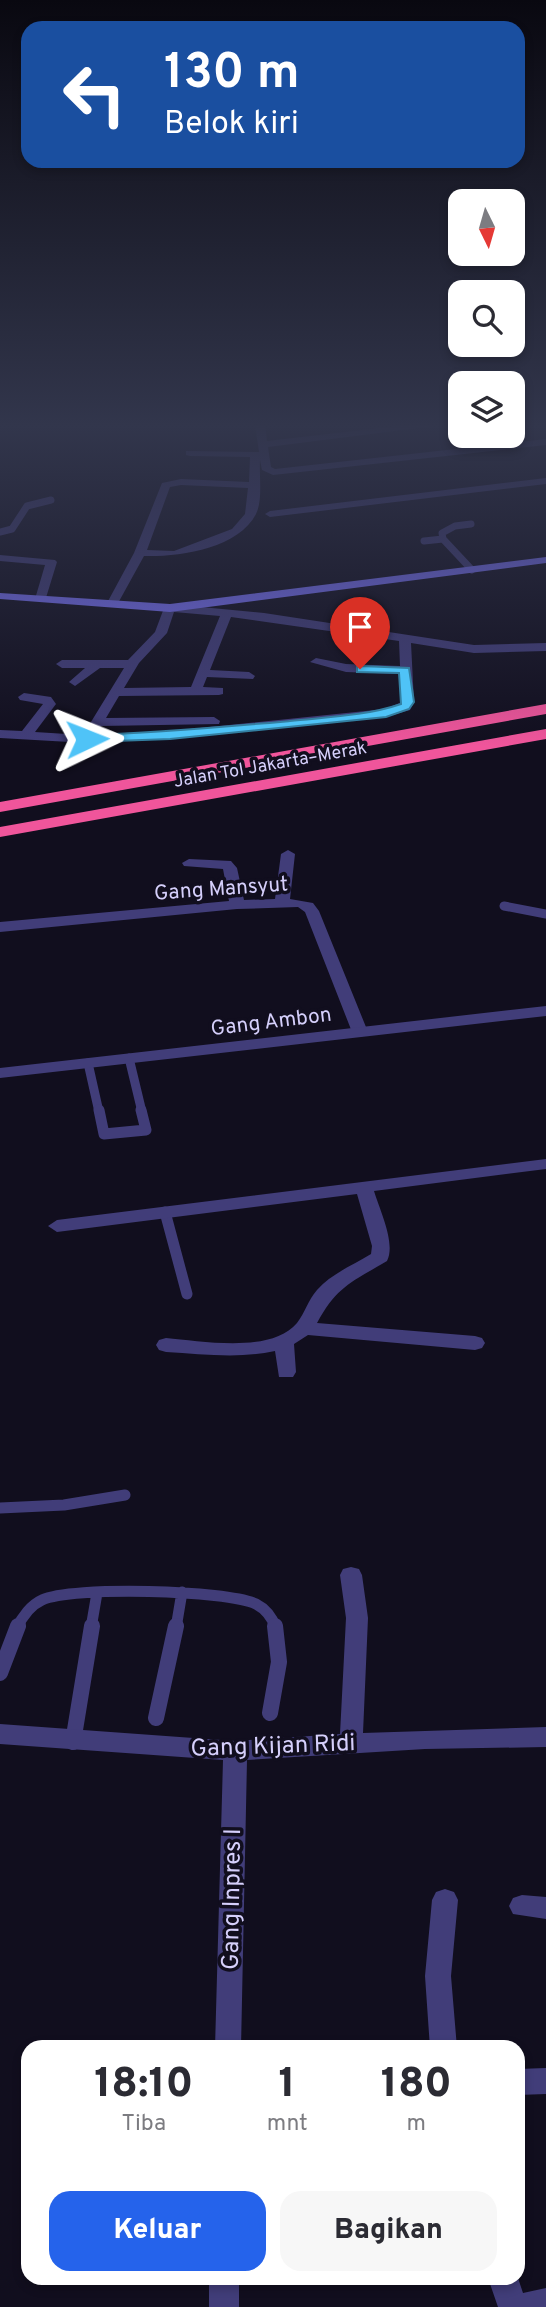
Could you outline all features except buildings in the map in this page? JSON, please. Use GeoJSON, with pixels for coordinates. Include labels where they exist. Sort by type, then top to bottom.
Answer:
{"type":"FeatureCollection","features":[{"type":"Feature","properties":{"kind":"highway","name":"Jalan Tol Jakarta–Merak"},"geometry":{"type":"LineString","coordinates":[[0,807],[546,709]]}},
{"type":"Feature","properties":{"kind":"highway","name":"Jalan Tol Jakarta–Merak"},"geometry":{"type":"LineString","coordinates":[[0,832],[546,734]]}},
{"type":"Feature","properties":{"kind":"main road"},"geometry":{"type":"LineString","coordinates":[[0,596],[170,608],[546,560]]}},
{"type":"Feature","properties":{"kind":"street"},"geometry":{"type":"LineString","coordinates":[[113,603],[140,553],[148,532]]}},
{"type":"Feature","properties":{"kind":"street"},"geometry":{"type":"LineString","coordinates":[[140,553],[174,554],[234,532]]}},
{"type":"Feature","properties":{"kind":"street"},"geometry":{"type":"LineString","coordinates":[[0,558],[51,562],[41,598]]}},
{"type":"Feature","properties":{"kind":"street"},"geometry":{"type":"LineString","coordinates":[[87,739],[132,664],[161,633],[170,608],[405,637],[474,649],[546,647]]}},
{"type":"Feature","properties":{"kind":"street"},"geometry":{"type":"LineString","coordinates":[[196,690],[227,613]]}},
{"type":"Feature","properties":{"kind":"street"},"geometry":{"type":"LineString","coordinates":[[0,734],[87,739],[170,736],[386,713],[400,709],[408,702],[405,637]]}},
{"type":"Feature","properties":{"kind":"street"},"geometry":{"type":"LineString","coordinates":[[316,662],[346,668],[405,670]]}},
{"type":"Feature","properties":{"kind":"street"},"geometry":{"type":"LineString","coordinates":[[62,664],[132,664]]}},
{"type":"Feature","properties":{"kind":"street"},"geometry":{"type":"LineString","coordinates":[[75,682],[97,664]]}},
{"type":"Feature","properties":{"kind":"street"},"geometry":{"type":"LineString","coordinates":[[201,673],[249,676]]}},
{"type":"Feature","properties":{"kind":"street"},"geometry":{"type":"LineString","coordinates":[[114,692],[219,691]]}},
{"type":"Feature","properties":{"kind":"street"},"geometry":{"type":"LineString","coordinates":[[24,697],[47,700],[50,704],[26,736]]}},
{"type":"Feature","properties":{"kind":"street"},"geometry":{"type":"LineString","coordinates":[[96,722],[214,721]]}},
{"type":"Feature","properties":{"kind":"street"},"geometry":{"type":"LineString","coordinates":[[282,903],[288,854]]}},
{"type":"Feature","properties":{"kind":"street"},"geometry":{"type":"LineString","coordinates":[[189,863],[226,864],[230,868],[237,905]]}},
{"type":"Feature","properties":{"kind":"street","name":"Gang Mansyut"},"geometry":{"type":"LineString","coordinates":[[0,927],[237,905],[299,903],[308,906],[312,911],[360,1032]]}},
{"type":"Feature","properties":{"kind":"street","name":"Gang Ambon"},"geometry":{"type":"LineString","coordinates":[[0,1073],[546,1011]]}},
{"type":"Feature","properties":{"kind":"street"},"geometry":{"type":"LineString","coordinates":[[57,1226],[546,1164]]}},
{"type":"Feature","properties":{"kind":"street"},"geometry":{"type":"LineString","coordinates":[[166,1345],[261,1348],[284,1343],[304,1328],[323,1295],[339,1281],[380,1257],[381,1246],[364,1186]]}},
{"type":"Feature","properties":{"kind":"street"},"geometry":{"type":"LineString","coordinates":[[304,1328],[475,1343]]}},
{"type":"Feature","properties":{"kind":"street"},"geometry":{"type":"LineString","coordinates":[[284,1343],[286,1372]]}},
{"type":"Feature","properties":{"kind":"street"},"geometry":{"type":"LineString","coordinates":[[351,1575],[356,1618],[351,1742]]}},
{"type":"Feature","properties":{"kind":"street","name":"Gang Kijan Ridi"},"geometry":{"type":"LineString","coordinates":[[0,1734],[73,1742],[235,1751],[351,1742],[546,1737]]}},
{"type":"Feature","properties":{"kind":"street","name":"Gang Inpres I"},"geometry":{"type":"LineString","coordinates":[[228,2040],[235,1751]]}},
{"type":"Feature","properties":{"kind":"street"},"geometry":{"type":"LineString","coordinates":[[443,2040],[438,1976],[444,1900]]}},
{"type":"Feature","properties":{"kind":"street"},"geometry":{"type":"LineString","coordinates":[[525,2082],[546,2081]]}},
{"type":"Feature","properties":{"kind":"street"},"geometry":{"type":"LineString","coordinates":[[224,2285],[224,2307]]}},
{"type":"Feature","properties":{"kind":"street"},"geometry":{"type":"LineString","coordinates":[[505,2285],[513,2307]]}},
{"type":"Feature","properties":{"kind":"street"},"geometry":{"type":"LineString","coordinates":[[526,2307],[546,2303]]}},
{"type":"Feature","properties":{"kind":"lane"},"geometry":{"type":"LineString","coordinates":[[444,532],[443,539],[472,570]]}},
{"type":"Feature","properties":{"kind":"lane"},"geometry":{"type":"LineString","coordinates":[[424,541],[443,539]]}},
{"type":"Feature","properties":{"kind":"lane"},"geometry":{"type":"LineString","coordinates":[[505,906],[546,914]]}},
{"type":"Feature","properties":{"kind":"lane"},"geometry":{"type":"LineString","coordinates":[[88,1063],[104,1134],[146,1130],[129,1058]]}},
{"type":"Feature","properties":{"kind":"lane"},"geometry":{"type":"LineString","coordinates":[[165,1212],[187,1294]]}},
{"type":"Feature","properties":{"kind":"lane"},"geometry":{"type":"LineString","coordinates":[[0,1508],[64,1505],[125,1495]]}},
{"type":"Feature","properties":{"kind":"lane"},"geometry":{"type":"LineString","coordinates":[[156,1718],[167,1676],[182,1592]]}},
{"type":"Feature","properties":{"kind":"lane"},"geometry":{"type":"LineString","coordinates":[[0,1673],[17,1628],[27,1612],[43,1599],[97,1593],[182,1592],[252,1602],[268,1612],[277,1627],[278,1665],[270,1713]]}},
{"type":"Feature","properties":{"kind":"lane"},"geometry":{"type":"LineString","coordinates":[[73,1742],[97,1593]]}},
{"type":"Feature","properties":{"kind":"route"},"geometry":{"type":"LineString","coordinates":[[87,739],[170,736],[320,721],[386,713],[405,706],[408,702],[405,670],[360,669]]}}]}
